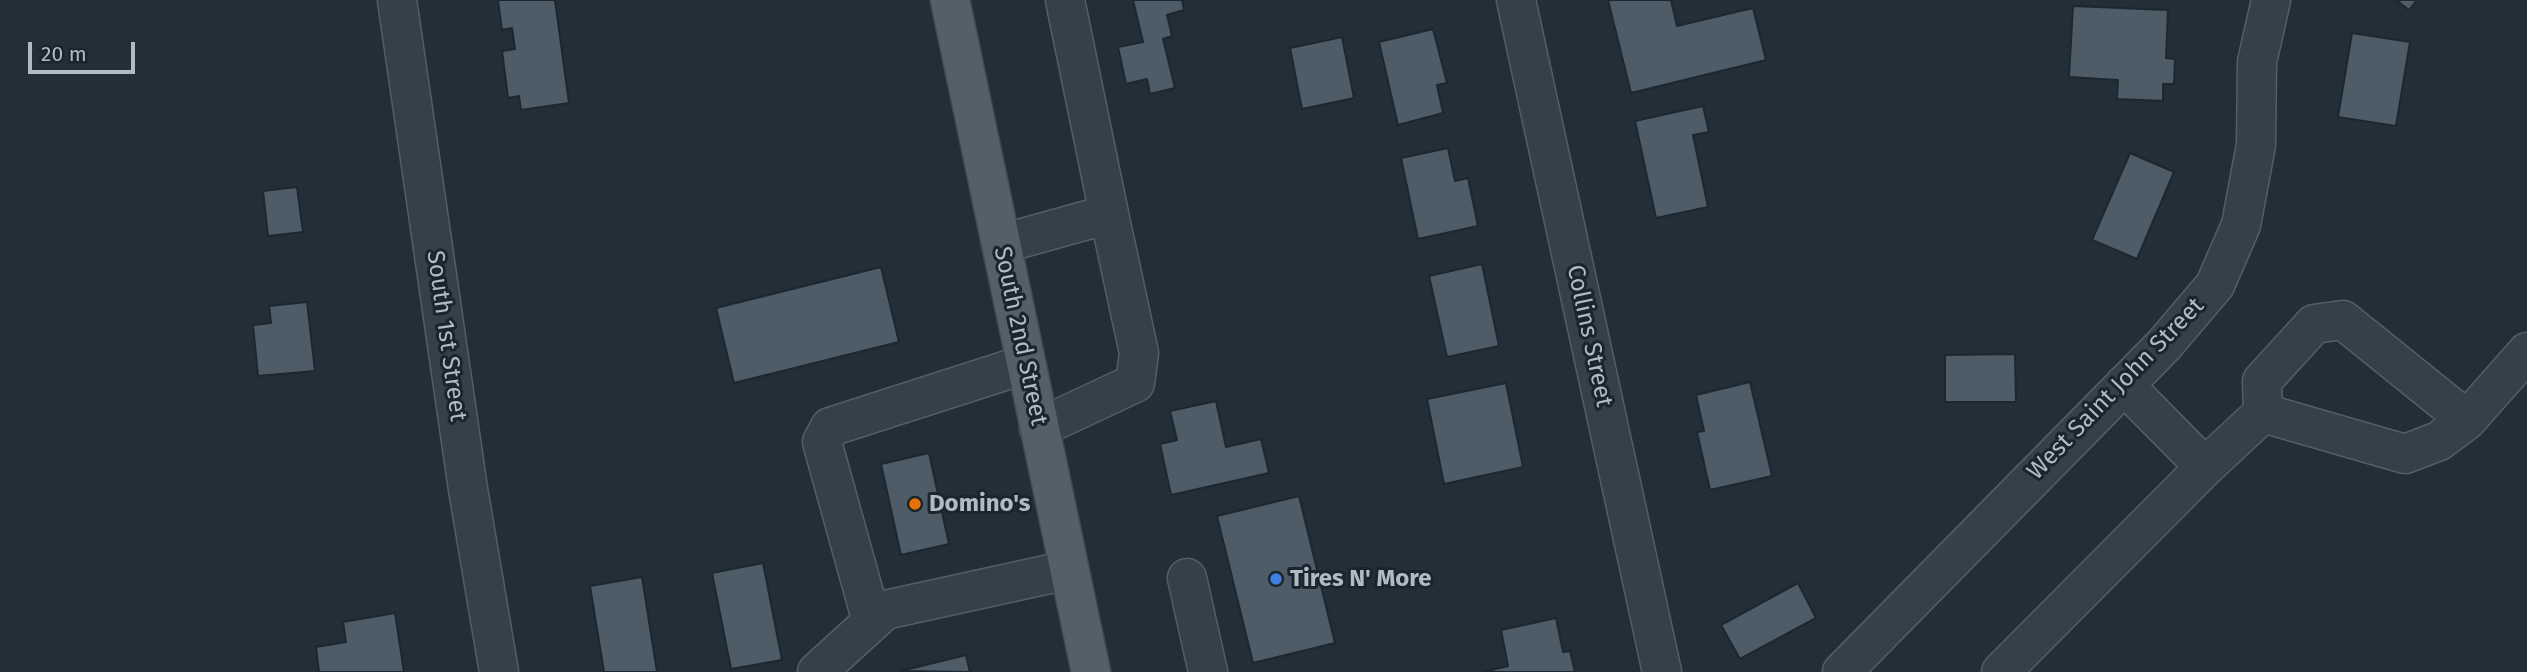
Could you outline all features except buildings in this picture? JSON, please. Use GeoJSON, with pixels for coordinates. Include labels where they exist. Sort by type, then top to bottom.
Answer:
{"type":"FeatureCollection","features":[{"type":"Feature","properties":{"kind":"main road","name":"South 2nd Street"},"geometry":{"type":"LineString","coordinates":[[950,0],[1091,672]]}},
{"type":"Feature","properties":{"kind":"street","name":"South 1st Street"},"geometry":{"type":"LineString","coordinates":[[397,0],[468,489],[499,672]]}},
{"type":"Feature","properties":{"kind":"street"},"geometry":{"type":"LineString","coordinates":[[1039,428],[1135,383],[1139,353],[1065,0]]}},
{"type":"Feature","properties":{"kind":"street","name":"Collins Street"},"geometry":{"type":"LineString","coordinates":[[1516,0],[1662,672]]}},
{"type":"Feature","properties":{"kind":"street","name":"West Saint John Street"},"geometry":{"type":"LineString","coordinates":[[1842,672],[2164,345],[2215,285],[2241,225],[2256,145],[2258,62],[2272,0]]}},
{"type":"Feature","properties":{"kind":"street"},"geometry":{"type":"LineString","coordinates":[[1001,244],[1110,214]]}},
{"type":"Feature","properties":{"kind":"street"},"geometry":{"type":"LineString","coordinates":[[2001,672],[2205,467],[2263,414],[2262,382],[2314,324],[2343,320],[2467,420]]}},
{"type":"Feature","properties":{"kind":"street"},"geometry":{"type":"LineString","coordinates":[[2263,414],[2404,454],[2440,441],[2467,420],[2527,352]]}},
{"type":"Feature","properties":{"kind":"street"},"geometry":{"type":"LineString","coordinates":[[872,622],[822,442],[830,427],[1026,364]]}},
{"type":"Feature","properties":{"kind":"street"},"geometry":{"type":"LineString","coordinates":[[2124,385],[2205,467]]}},
{"type":"Feature","properties":{"kind":"street"},"geometry":{"type":"LineString","coordinates":[[817,672],[885,610],[1069,570]]}},
{"type":"Feature","properties":{"kind":"street"},"geometry":{"type":"LineString","coordinates":[[1187,578],[1208,672]]}},
{"type":"Feature","properties":{"kind":"place","name":"Domino's"},"geometry":{"type":"Point","coordinates":[915,504]}},
{"type":"Feature","properties":{"kind":"place","name":"Tires N' More"},"geometry":{"type":"Point","coordinates":[1276,579]}}]}
